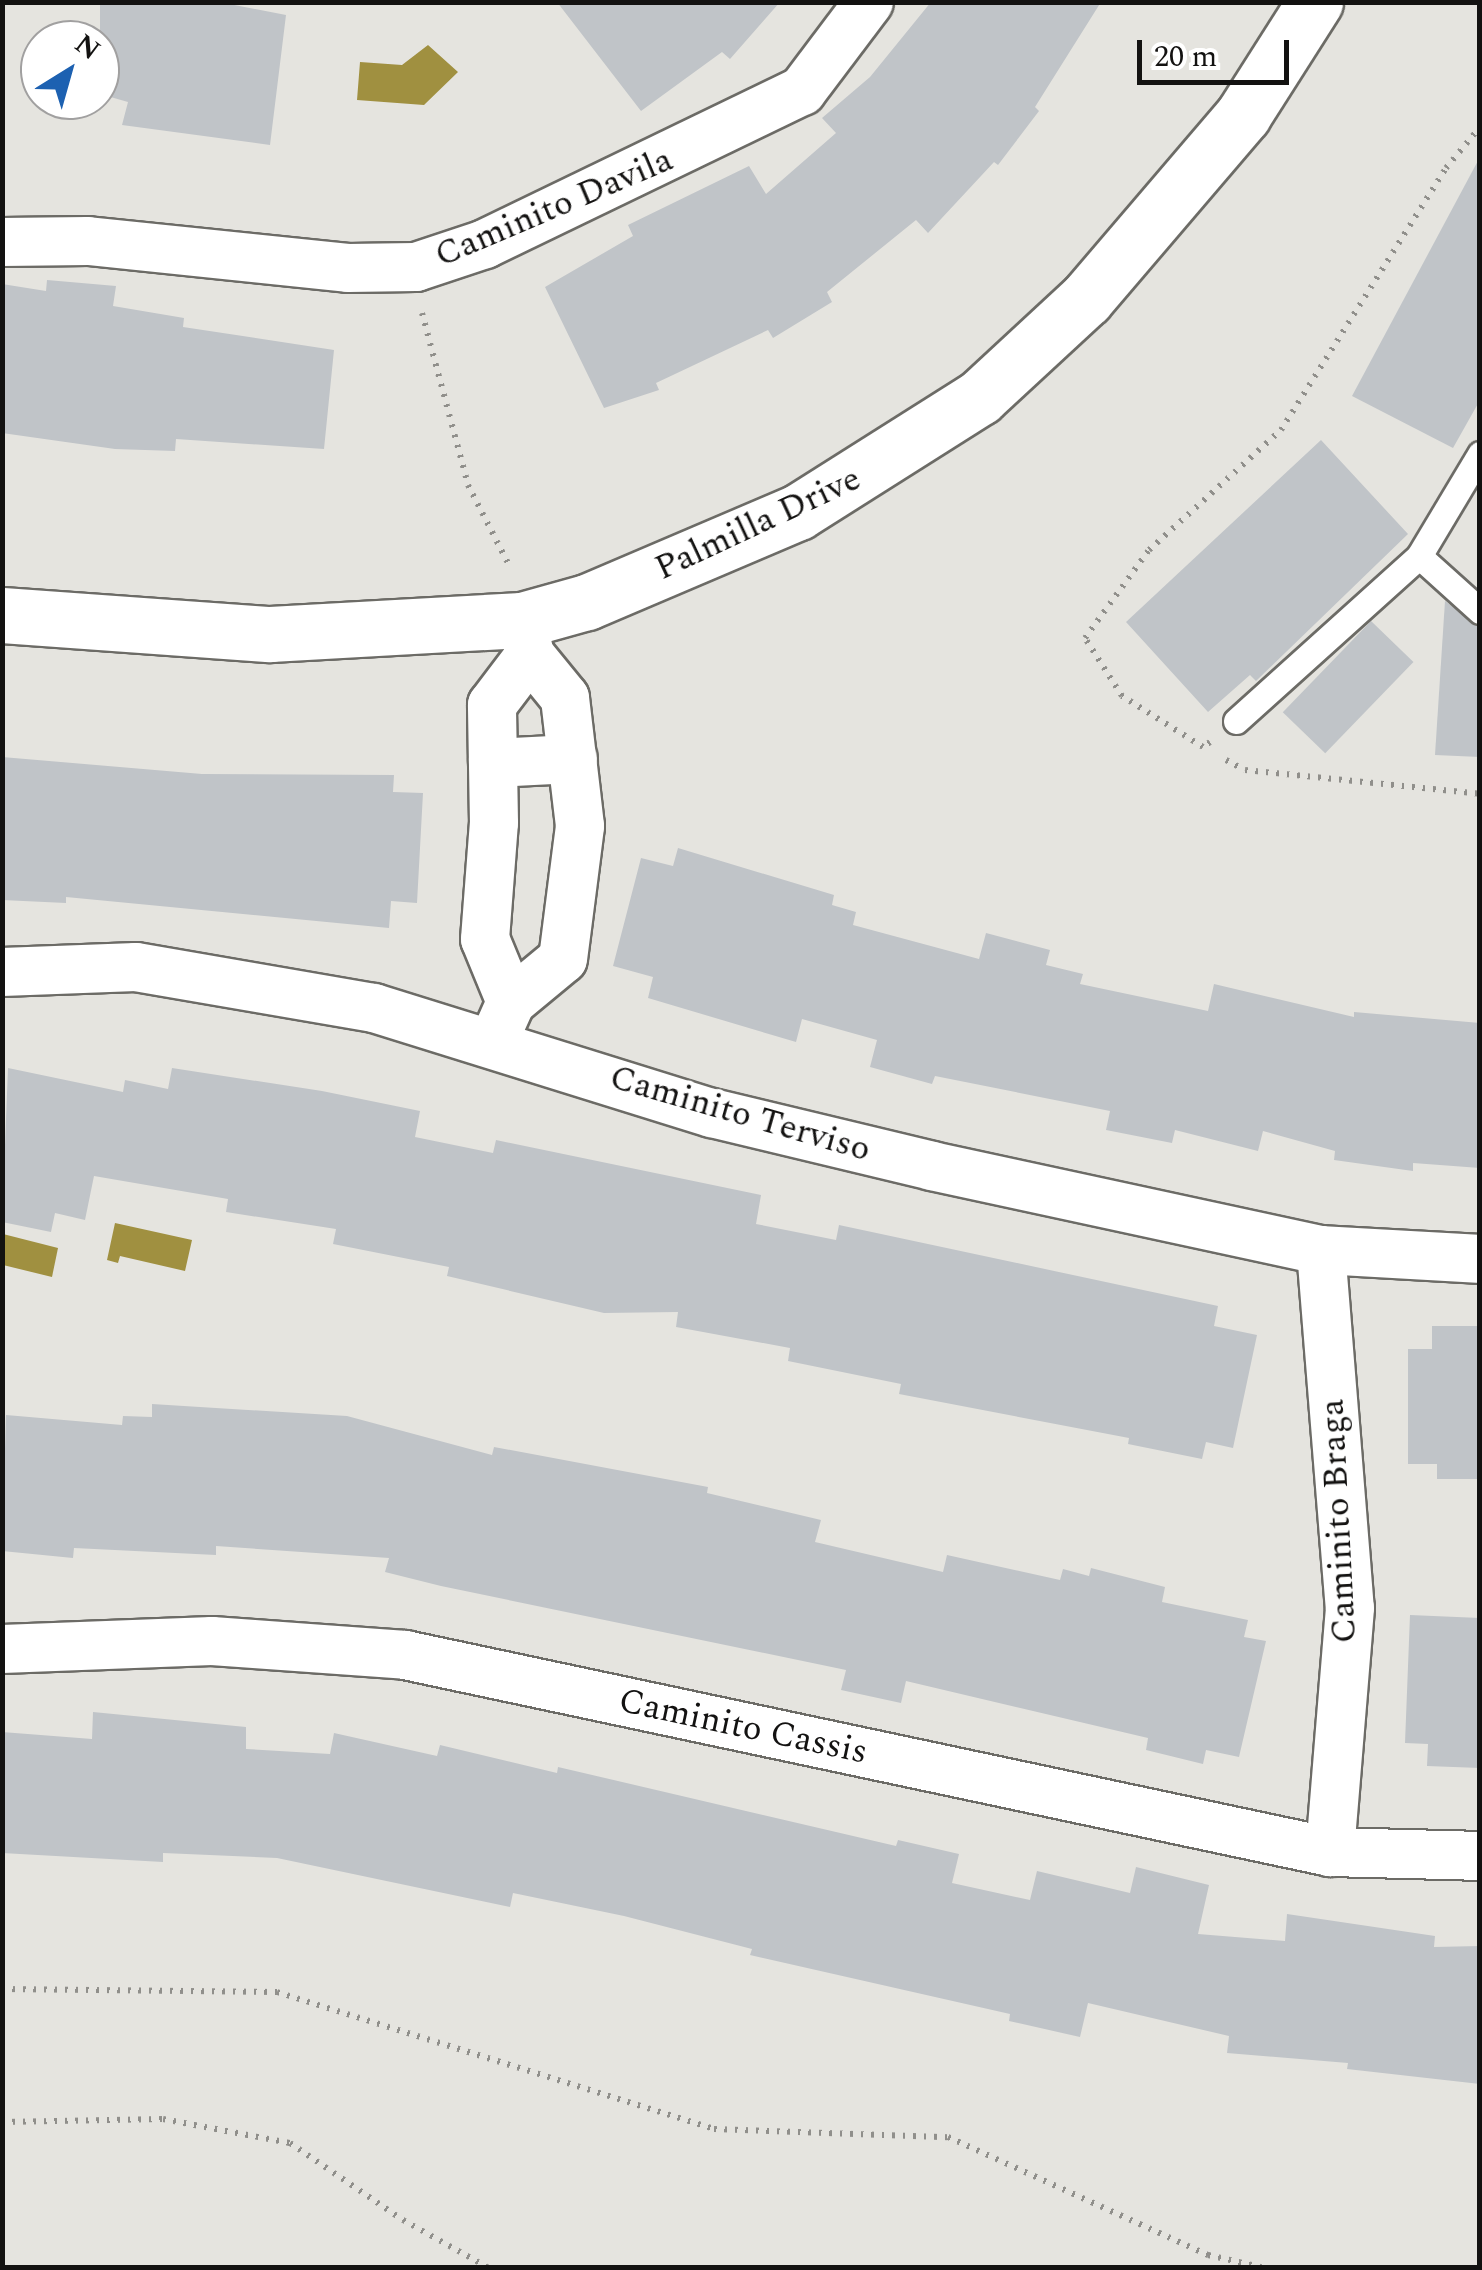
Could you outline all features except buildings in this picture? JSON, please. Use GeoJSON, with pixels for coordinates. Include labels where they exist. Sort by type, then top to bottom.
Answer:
{"type":"FeatureCollection","features":[{"type":"Feature","properties":{"kind":"street","name":"Caminito Davila"},"geometry":{"type":"LineString","coordinates":[[2,242],[88,241],[348,268],[416,268],[485,244],[802,91],[869,2]]}},
{"type":"Feature","properties":{"kind":"street","name":"Palmilla Drive"},"geometry":{"type":"LineString","coordinates":[[2,615],[270,634],[529,630],[798,512],[980,397],[1086,298],[1243,115],[1315,2]]}},
{"type":"Feature","properties":{"kind":"street"},"geometry":{"type":"LineString","coordinates":[[502,1021],[563,958],[580,826],[566,698],[529,630]]}},
{"type":"Feature","properties":{"kind":"street"},"geometry":{"type":"LineString","coordinates":[[502,1021],[485,939],[492,705],[529,630]]}},
{"type":"Feature","properties":{"kind":"street"},"geometry":{"type":"LineString","coordinates":[[493,763],[573,758]]}},
{"type":"Feature","properties":{"kind":"street","name":"Caminito Terviso"},"geometry":{"type":"LineString","coordinates":[[2,972],[136,967],[374,1008],[502,1021],[712,1113],[1321,1250],[1480,1259]]}},
{"type":"Feature","properties":{"kind":"street","name":"Caminito Braga"},"geometry":{"type":"LineString","coordinates":[[1321,1250],[1350,1608],[1330,1852]]}},
{"type":"Feature","properties":{"kind":"street","name":"Caminito Cassis"},"geometry":{"type":"LineString","coordinates":[[2,1649],[212,1641],[405,1655],[1330,1852],[1480,1856]]}},
{"type":"Feature","properties":{"kind":"lane"},"geometry":{"type":"LineString","coordinates":[[1236,721],[1419,556],[1480,454]]}},
{"type":"Feature","properties":{"kind":"lane"},"geometry":{"type":"LineString","coordinates":[[1419,556],[1480,610]]}},
{"type":"Feature","properties":{"kind":"path"},"geometry":{"type":"LineString","coordinates":[[1480,127],[1446,168],[1281,430],[1149,550],[1085,638],[1122,696],[1244,770],[1480,794]]}},
{"type":"Feature","properties":{"kind":"path"},"geometry":{"type":"LineString","coordinates":[[416,268],[423,318],[468,485],[529,630]]}},
{"type":"Feature","properties":{"kind":"path"},"geometry":{"type":"LineString","coordinates":[[1203,748],[1236,721]]}},
{"type":"Feature","properties":{"kind":"path"},"geometry":{"type":"LineString","coordinates":[[2,1989],[277,1992],[714,2129],[948,2137],[1208,2255],[1264,2268]]}},
{"type":"Feature","properties":{"kind":"path"},"geometry":{"type":"LineString","coordinates":[[2,2122],[163,2119],[290,2142],[403,2220],[489,2268]]}},
{"type":"Feature","properties":{"kind":"shaded area"},"geometry":{"type":"Polygon","coordinates":[[[428,45],[458,72],[424,105],[357,100],[360,62],[402,65],[428,45]]]}},
{"type":"Feature","properties":{"kind":"shaded area"},"geometry":{"type":"Polygon","coordinates":[[[115,1223],[192,1240],[185,1271],[120,1256],[118,1263],[107,1260],[115,1223]]]}},
{"type":"Feature","properties":{"kind":"shaded area"},"geometry":{"type":"Polygon","coordinates":[[[3,1234],[58,1248],[52,1277],[3,1265],[3,1234]]]}}]}
